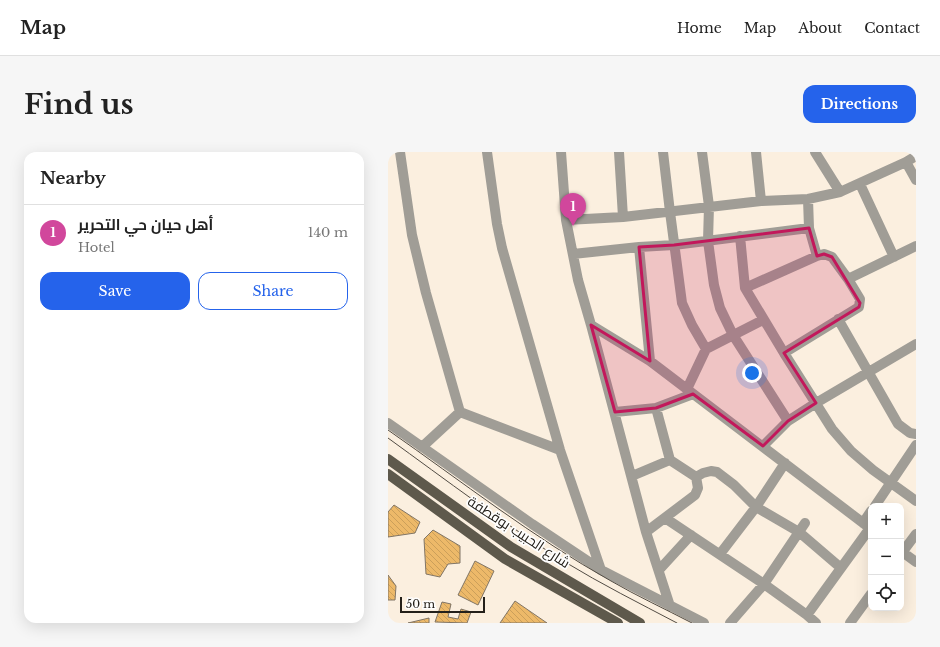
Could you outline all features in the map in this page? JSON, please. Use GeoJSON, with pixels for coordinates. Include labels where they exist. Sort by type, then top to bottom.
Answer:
{"type":"FeatureCollection","features":[{"type":"Feature","properties":{"kind":"main road","name":"شارع الحبيب بوقطفة"},"geometry":{"type":"LineString","coordinates":[[388,459],[511,547],[640,623]]}},
{"type":"Feature","properties":{"kind":"main road","name":"شارع الحبيب بوقطفة"},"geometry":{"type":"LineString","coordinates":[[388,474],[505,559],[618,623]]}},
{"type":"Feature","properties":{"kind":"street"},"geometry":{"type":"LineString","coordinates":[[400,152],[412,235],[426,293],[460,412]]}},
{"type":"Feature","properties":{"kind":"street"},"geometry":{"type":"LineString","coordinates":[[487,152],[497,224],[502,248],[560,450],[601,570]]}},
{"type":"Feature","properties":{"kind":"street"},"geometry":{"type":"LineString","coordinates":[[560,152],[566,220],[578,280],[592,325],[646,532],[670,606]]}},
{"type":"Feature","properties":{"kind":"street"},"geometry":{"type":"LineString","coordinates":[[619,152],[623,217]]}},
{"type":"Feature","properties":{"kind":"street"},"geometry":{"type":"LineString","coordinates":[[663,152],[682,303],[692,325],[706,349]]}},
{"type":"Feature","properties":{"kind":"street"},"geometry":{"type":"LineString","coordinates":[[702,152],[709,206],[708,241],[714,285],[720,308],[733,335],[788,422]]}},
{"type":"Feature","properties":{"kind":"street"},"geometry":{"type":"LineString","coordinates":[[756,152],[761,201]]}},
{"type":"Feature","properties":{"kind":"street"},"geometry":{"type":"LineString","coordinates":[[815,152],[840,192]]}},
{"type":"Feature","properties":{"kind":"street"},"geometry":{"type":"LineString","coordinates":[[566,220],[623,217],[761,201],[808,199],[840,192],[860,184],[911,157],[916,180]]}},
{"type":"Feature","properties":{"kind":"street"},"geometry":{"type":"LineString","coordinates":[[860,184],[894,257]]}},
{"type":"Feature","properties":{"kind":"street"},"geometry":{"type":"LineString","coordinates":[[808,199],[809,228],[817,256]]}},
{"type":"Feature","properties":{"kind":"street"},"geometry":{"type":"LineString","coordinates":[[573,254],[639,247],[674,246],[809,228]]}},
{"type":"Feature","properties":{"kind":"street"},"geometry":{"type":"LineString","coordinates":[[740,236],[745,288],[763,320],[832,429],[851,451],[916,501]]}},
{"type":"Feature","properties":{"kind":"street"},"geometry":{"type":"LineString","coordinates":[[848,279],[916,246]]}},
{"type":"Feature","properties":{"kind":"street"},"geometry":{"type":"LineString","coordinates":[[639,247],[650,361]]}},
{"type":"Feature","properties":{"kind":"street"},"geometry":{"type":"LineString","coordinates":[[745,288],[824,254],[832,257],[848,279],[860,299],[859,307],[784,353]]}},
{"type":"Feature","properties":{"kind":"street"},"geometry":{"type":"LineString","coordinates":[[838,319],[898,424],[910,433],[916,434]]}},
{"type":"Feature","properties":{"kind":"street"},"geometry":{"type":"LineString","coordinates":[[615,412],[656,408],[690,391],[706,349],[763,320]]}},
{"type":"Feature","properties":{"kind":"street"},"geometry":{"type":"LineString","coordinates":[[592,325],[650,361],[868,526],[841,568],[807,615]]}},
{"type":"Feature","properties":{"kind":"street"},"geometry":{"type":"LineString","coordinates":[[763,446],[788,422],[816,403],[916,344]]}},
{"type":"Feature","properties":{"kind":"street"},"geometry":{"type":"LineString","coordinates":[[646,532],[695,495],[698,488],[696,477],[670,460],[656,408]]}},
{"type":"Feature","properties":{"kind":"street"},"geometry":{"type":"LineString","coordinates":[[422,447],[460,412]]}},
{"type":"Feature","properties":{"kind":"street"},"geometry":{"type":"LineString","coordinates":[[460,412],[560,450]]}},
{"type":"Feature","properties":{"kind":"street"},"geometry":{"type":"LineString","coordinates":[[388,423],[532,524],[601,570],[704,623]]}},
{"type":"Feature","properties":{"kind":"street"},"geometry":{"type":"LineString","coordinates":[[877,503],[916,446]]}},
{"type":"Feature","properties":{"kind":"street"},"geometry":{"type":"LineString","coordinates":[[632,476],[670,460]]}},
{"type":"Feature","properties":{"kind":"street"},"geometry":{"type":"LineString","coordinates":[[720,554],[756,507],[785,463]]}},
{"type":"Feature","properties":{"kind":"street"},"geometry":{"type":"LineString","coordinates":[[696,477],[711,471],[717,472],[734,485],[756,507],[798,532],[841,568]]}},
{"type":"Feature","properties":{"kind":"street"},"geometry":{"type":"LineString","coordinates":[[665,518],[764,584],[816,623]]}},
{"type":"Feature","properties":{"kind":"street"},"geometry":{"type":"LineString","coordinates":[[730,623],[764,584],[805,523]]}},
{"type":"Feature","properties":{"kind":"street"},"geometry":{"type":"LineString","coordinates":[[904,548],[916,534]]}},
{"type":"Feature","properties":{"kind":"street"},"geometry":{"type":"LineString","coordinates":[[659,570],[691,535]]}},
{"type":"Feature","properties":{"kind":"street"},"geometry":{"type":"LineString","coordinates":[[904,554],[916,562]]}},
{"type":"Feature","properties":{"kind":"street"},"geometry":{"type":"LineString","coordinates":[[850,623],[868,598]]}},
{"type":"Feature","properties":{"kind":"highlighted area"},"geometry":{"type":"Polygon","coordinates":[[[809,228],[817,256],[824,254],[832,257],[860,303],[859,307],[784,353],[816,403],[788,421],[763,446],[693,394],[656,408],[615,412],[591,325],[650,361],[639,247],[674,245],[809,228]]]}},
{"type":"Feature","properties":{"kind":"building"},"geometry":{"type":"Polygon","coordinates":[[[394,505],[420,522],[415,533],[388,537],[388,512],[394,505]]]}},
{"type":"Feature","properties":{"kind":"building"},"geometry":{"type":"Polygon","coordinates":[[[433,530],[460,546],[460,563],[448,564],[440,577],[426,574],[424,539],[433,530]]]}},
{"type":"Feature","properties":{"kind":"building"},"geometry":{"type":"Polygon","coordinates":[[[475,561],[494,571],[478,605],[458,595],[475,561]]]}},
{"type":"Feature","properties":{"kind":"building"},"geometry":{"type":"Polygon","coordinates":[[[388,575],[396,586],[395,600],[388,600],[388,575]]]}},
{"type":"Feature","properties":{"kind":"building"},"geometry":{"type":"Polygon","coordinates":[[[515,601],[547,623],[500,623],[515,601]]]}},
{"type":"Feature","properties":{"kind":"building"},"geometry":{"type":"Polygon","coordinates":[[[442,602],[451,604],[448,617],[458,619],[461,609],[471,612],[467,623],[435,622],[442,602]]]}},
{"type":"Feature","properties":{"kind":"building"},"geometry":{"type":"Polygon","coordinates":[[[429,618],[429,623],[408,623],[429,618]]]}},
{"type":"Feature","properties":{"kind":"tram line"},"geometry":{"type":"LineString","coordinates":[[388,430],[526,528],[582,564],[621,587],[692,623]]}},
{"type":"Feature","properties":{"kind":"tram line"},"geometry":{"type":"LineString","coordinates":[[388,438],[475,502],[565,562],[677,623]]}},
{"type":"Feature","properties":{"kind":"place","name":"أهل حيان حي التحرير"},"geometry":{"type":"Point","coordinates":[573,226]}}]}
